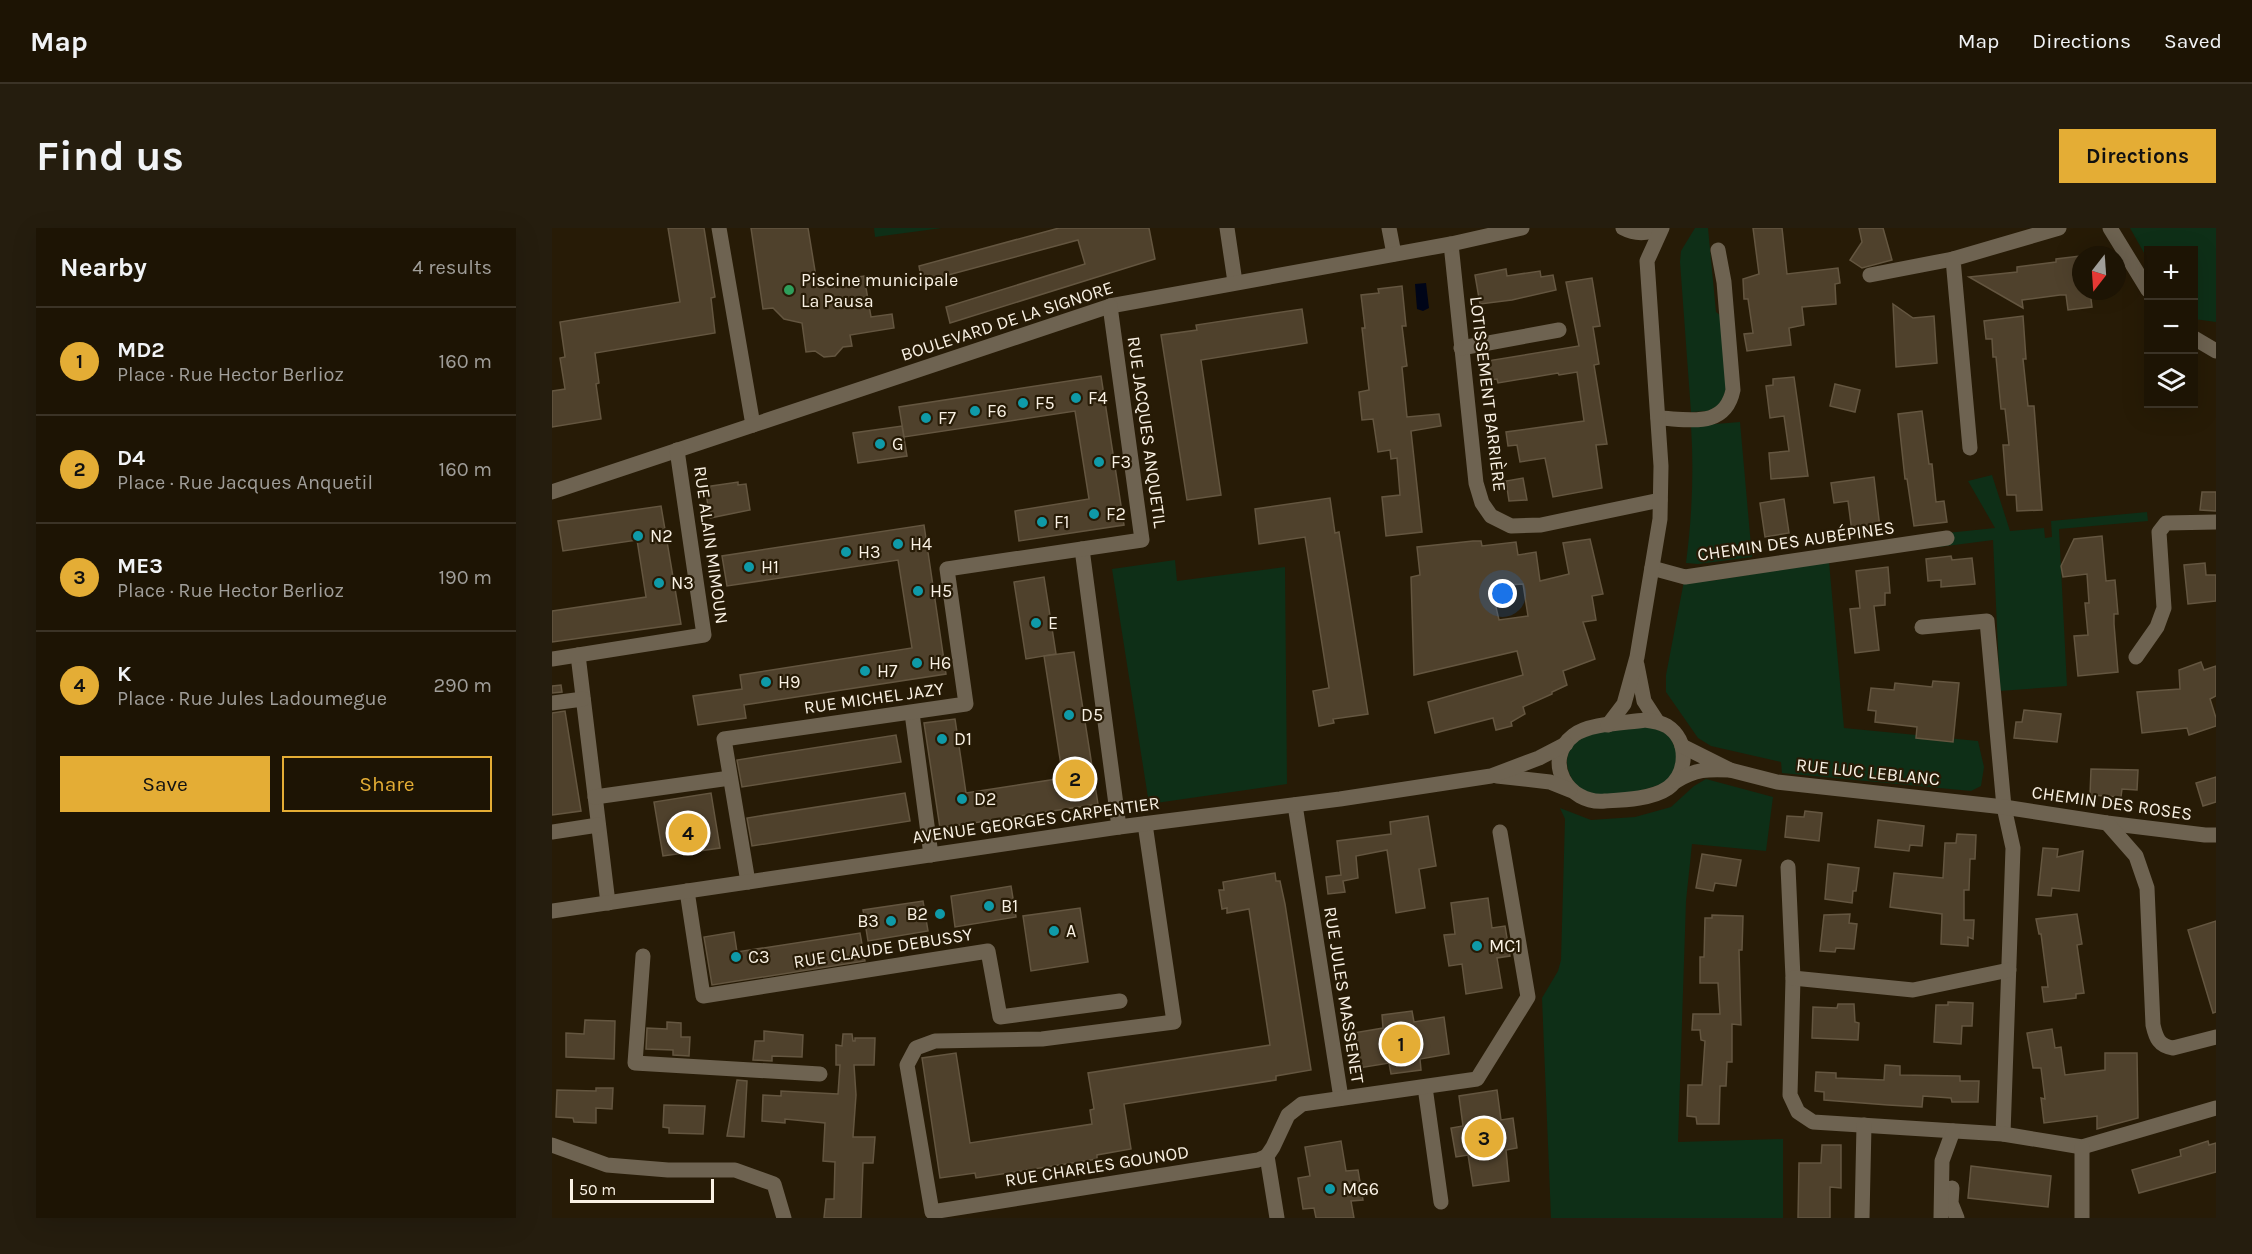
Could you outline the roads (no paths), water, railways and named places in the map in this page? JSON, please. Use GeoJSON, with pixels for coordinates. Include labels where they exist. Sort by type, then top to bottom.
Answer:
{"type":"FeatureCollection","features":[{"type":"Feature","properties":{"kind":"street"},"geometry":{"type":"LineString","coordinates":[[719,228],[753,425]]}},
{"type":"Feature","properties":{"kind":"street"},"geometry":{"type":"LineString","coordinates":[[1227,228],[1235,282]]}},
{"type":"Feature","properties":{"kind":"street"},"geometry":{"type":"LineString","coordinates":[[1389,228],[1394,254]]}},
{"type":"Feature","properties":{"kind":"street"},"geometry":{"type":"LineString","coordinates":[[1625,229],[1639,233],[1662,228]]}},
{"type":"Feature","properties":{"kind":"street"},"geometry":{"type":"LineString","coordinates":[[1608,725],[1624,704],[1636,657],[1660,519],[1658,418],[1647,261],[1662,228]]}},
{"type":"Feature","properties":{"kind":"street"},"geometry":{"type":"LineString","coordinates":[[1870,275],[1953,259],[2059,228]]}},
{"type":"Feature","properties":{"kind":"street"},"geometry":{"type":"LineString","coordinates":[[2110,228],[2144,283]]}},
{"type":"Feature","properties":{"kind":"street","name":"BOULEVARD DE LA SIGNORE"},"geometry":{"type":"LineString","coordinates":[[552,492],[1110,306],[1451,244],[1516,229]]}},
{"type":"Feature","properties":{"kind":"street"},"geometry":{"type":"LineString","coordinates":[[1625,229],[1647,261]]}},
{"type":"Feature","properties":{"kind":"street","name":"LOTISSEMENT BARRIÈRE"},"geometry":{"type":"LineString","coordinates":[[1451,244],[1476,483],[1482,503],[1491,516],[1511,526],[1541,525],[1660,500]]}},
{"type":"Feature","properties":{"kind":"street"},"geometry":{"type":"LineString","coordinates":[[1658,418],[1708,418],[1719,415],[1731,400],[1733,390],[1724,282],[1718,250]]}},
{"type":"Feature","properties":{"kind":"street"},"geometry":{"type":"LineString","coordinates":[[1953,259],[1970,448]]}},
{"type":"Feature","properties":{"kind":"street","name":"RUE JACQUES ANQUETIL"},"geometry":{"type":"LineString","coordinates":[[947,569],[1142,540],[1110,306]]}},
{"type":"Feature","properties":{"kind":"street"},"geometry":{"type":"LineString","coordinates":[[1461,348],[1559,330]]}},
{"type":"Feature","properties":{"kind":"street"},"geometry":{"type":"LineString","coordinates":[[2198,341],[2216,351]]}},
{"type":"Feature","properties":{"kind":"street","name":"RUE ALAIN MIMOUN"},"geometry":{"type":"LineString","coordinates":[[552,658],[704,635],[677,450]]}},
{"type":"Feature","properties":{"kind":"street"},"geometry":{"type":"LineString","coordinates":[[2136,657],[2157,627],[2164,608],[2159,532],[2161,527],[2166,523],[2216,522]]}},
{"type":"Feature","properties":{"kind":"street","name":"CHEMIN DES AUBÉPINES"},"geometry":{"type":"LineString","coordinates":[[1652,568],[1685,577],[1947,538]]}},
{"type":"Feature","properties":{"kind":"street"},"geometry":{"type":"LineString","coordinates":[[1082,549],[1119,827]]}},
{"type":"Feature","properties":{"kind":"street","name":"RUE MICHEL JAZY"},"geometry":{"type":"LineString","coordinates":[[730,778],[724,740],[966,704],[947,569]]}},
{"type":"Feature","properties":{"kind":"street"},"geometry":{"type":"LineString","coordinates":[[1922,627],[1987,621],[2004,807],[2013,848],[2003,1134]]}},
{"type":"Feature","properties":{"kind":"street"},"geometry":{"type":"LineString","coordinates":[[578,655],[608,903]]}},
{"type":"Feature","properties":{"kind":"street"},"geometry":{"type":"LineString","coordinates":[[1636,657],[1644,701],[1657,721]]}},
{"type":"Feature","properties":{"kind":"street"},"geometry":{"type":"LineString","coordinates":[[552,703],[583,699]]}},
{"type":"Feature","properties":{"kind":"street"},"geometry":{"type":"LineString","coordinates":[[912,712],[931,855]]}},
{"type":"Feature","properties":{"kind":"street"},"geometry":{"type":"LineString","coordinates":[[1645,720],[1657,721],[1668,726],[1677,735],[1682,746],[1683,764],[1676,781],[1666,789],[1654,794],[1592,802],[1580,798],[1570,790],[1563,780],[1560,767],[1561,755],[1566,744],[1574,735],[1584,729],[1645,720]]}},
{"type":"Feature","properties":{"kind":"street","name":"AVENUE GEORGES CARPENTIER"},"geometry":{"type":"LineString","coordinates":[[552,911],[1119,827],[1295,805],[1491,776],[1539,758],[1566,744]]}},
{"type":"Feature","properties":{"kind":"street","name":"RUE LUC LEBLANC"},"geometry":{"type":"LineString","coordinates":[[1682,746],[1730,770]]}},
{"type":"Feature","properties":{"kind":"street","name":"RUE LUC LEBLANC"},"geometry":{"type":"LineString","coordinates":[[1676,781],[1689,773],[1703,769],[1730,770],[1777,782],[2004,807]]}},
{"type":"Feature","properties":{"kind":"street","name":"AVENUE GEORGES CARPENTIER"},"geometry":{"type":"LineString","coordinates":[[1491,776],[1550,782],[1570,790]]}},
{"type":"Feature","properties":{"kind":"street"},"geometry":{"type":"LineString","coordinates":[[595,797],[730,778],[748,882]]}},
{"type":"Feature","properties":{"kind":"street","name":"RUE JULES MASSENET"},"geometry":{"type":"LineString","coordinates":[[1267,1156],[1288,1115],[1302,1104],[1341,1098],[1295,805]]}},
{"type":"Feature","properties":{"kind":"street","name":"CHEMIN DES ROSES"},"geometry":{"type":"LineString","coordinates":[[2004,807],[2107,823],[2205,835],[2216,834]]}},
{"type":"Feature","properties":{"kind":"street"},"geometry":{"type":"LineString","coordinates":[[2107,823],[2136,856],[2147,888],[2152,1025],[2157,1038],[2166,1047],[2173,1048],[2216,1037]]}},
{"type":"Feature","properties":{"kind":"street","name":"RUE CHARLES GOUNOD"},"geometry":{"type":"LineString","coordinates":[[1146,824],[1174,1022],[1042,1039],[935,1041],[916,1048],[907,1065],[932,1212],[1258,1160],[1267,1156]]}},
{"type":"Feature","properties":{"kind":"street"},"geometry":{"type":"LineString","coordinates":[[552,832],[598,825]]}},
{"type":"Feature","properties":{"kind":"street"},"geometry":{"type":"LineString","coordinates":[[1341,1098],[1477,1079],[1528,997],[1500,832]]}},
{"type":"Feature","properties":{"kind":"street"},"geometry":{"type":"LineString","coordinates":[[1788,867],[1793,978],[1790,1095],[1798,1112],[1813,1122],[2003,1134],[2082,1147],[2216,1108]]}},
{"type":"Feature","properties":{"kind":"street","name":"RUE CLAUDE DEBUSSY"},"geometry":{"type":"LineString","coordinates":[[687,891],[703,996],[988,951],[1000,1017],[1120,1001]]}},
{"type":"Feature","properties":{"kind":"street"},"geometry":{"type":"LineString","coordinates":[[643,956],[635,1063],[820,1074]]}},
{"type":"Feature","properties":{"kind":"street"},"geometry":{"type":"LineString","coordinates":[[1793,978],[1913,990],[2009,970]]}},
{"type":"Feature","properties":{"kind":"street"},"geometry":{"type":"LineString","coordinates":[[1425,1087],[1442,1203]]}},
{"type":"Feature","properties":{"kind":"street"},"geometry":{"type":"LineString","coordinates":[[1862,1218],[1864,1125]]}},
{"type":"Feature","properties":{"kind":"street"},"geometry":{"type":"LineString","coordinates":[[1941,1218],[1942,1161],[1953,1131]]}},
{"type":"Feature","properties":{"kind":"street"},"geometry":{"type":"LineString","coordinates":[[1953,1131],[1951,1203],[1957,1218]]}},
{"type":"Feature","properties":{"kind":"street"},"geometry":{"type":"LineString","coordinates":[[552,1145],[608,1165],[668,1170],[735,1170],[774,1184],[784,1218]]}},
{"type":"Feature","properties":{"kind":"street"},"geometry":{"type":"LineString","coordinates":[[2082,1147],[2082,1218]]}},
{"type":"Feature","properties":{"kind":"street"},"geometry":{"type":"LineString","coordinates":[[1267,1156],[1277,1218]]}},
{"type":"Feature","properties":{"kind":"water"},"geometry":{"type":"Polygon","coordinates":[[[1426,283],[1429,308],[1423,311],[1417,309],[1415,284],[1426,283]]]}},
{"type":"Feature","properties":{"kind":"place","name":"Piscine municipale La Pausa"},"geometry":{"type":"Point","coordinates":[789,290]}},
{"type":"Feature","properties":{"kind":"place","name":"F4"},"geometry":{"type":"Point","coordinates":[1076,398]}},
{"type":"Feature","properties":{"kind":"place","name":"F5"},"geometry":{"type":"Point","coordinates":[1023,403]}},
{"type":"Feature","properties":{"kind":"place","name":"F6"},"geometry":{"type":"Point","coordinates":[975,411]}},
{"type":"Feature","properties":{"kind":"place","name":"F7"},"geometry":{"type":"Point","coordinates":[926,418]}},
{"type":"Feature","properties":{"kind":"place","name":"G"},"geometry":{"type":"Point","coordinates":[880,444]}},
{"type":"Feature","properties":{"kind":"place","name":"F3"},"geometry":{"type":"Point","coordinates":[1099,462]}},
{"type":"Feature","properties":{"kind":"place","name":"F2"},"geometry":{"type":"Point","coordinates":[1094,514]}},
{"type":"Feature","properties":{"kind":"place","name":"F1"},"geometry":{"type":"Point","coordinates":[1042,522]}},
{"type":"Feature","properties":{"kind":"place","name":"N2"},"geometry":{"type":"Point","coordinates":[638,536]}},
{"type":"Feature","properties":{"kind":"place","name":"H4"},"geometry":{"type":"Point","coordinates":[898,544]}},
{"type":"Feature","properties":{"kind":"place","name":"H3"},"geometry":{"type":"Point","coordinates":[846,552]}},
{"type":"Feature","properties":{"kind":"place","name":"H1"},"geometry":{"type":"Point","coordinates":[749,567]}},
{"type":"Feature","properties":{"kind":"place","name":"N3"},"geometry":{"type":"Point","coordinates":[659,583]}},
{"type":"Feature","properties":{"kind":"place","name":"H5"},"geometry":{"type":"Point","coordinates":[918,591]}},
{"type":"Feature","properties":{"kind":"place","name":"E"},"geometry":{"type":"Point","coordinates":[1036,623]}},
{"type":"Feature","properties":{"kind":"place","name":"H6"},"geometry":{"type":"Point","coordinates":[917,663]}},
{"type":"Feature","properties":{"kind":"place","name":"H7"},"geometry":{"type":"Point","coordinates":[865,671]}},
{"type":"Feature","properties":{"kind":"place","name":"H9"},"geometry":{"type":"Point","coordinates":[766,682]}},
{"type":"Feature","properties":{"kind":"place","name":"D5"},"geometry":{"type":"Point","coordinates":[1069,715]}},
{"type":"Feature","properties":{"kind":"place","name":"D1"},"geometry":{"type":"Point","coordinates":[942,739]}},
{"type":"Feature","properties":{"kind":"place","name":"D4"},"geometry":{"type":"Point","coordinates":[1075,779]}},
{"type":"Feature","properties":{"kind":"place","name":"D2"},"geometry":{"type":"Point","coordinates":[962,799]}},
{"type":"Feature","properties":{"kind":"place","name":"K"},"geometry":{"type":"Point","coordinates":[688,833]}},
{"type":"Feature","properties":{"kind":"place","name":"B1"},"geometry":{"type":"Point","coordinates":[989,906]}},
{"type":"Feature","properties":{"kind":"place","name":"B2"},"geometry":{"type":"Point","coordinates":[940,914]}},
{"type":"Feature","properties":{"kind":"place","name":"B3"},"geometry":{"type":"Point","coordinates":[891,921]}},
{"type":"Feature","properties":{"kind":"place","name":"A"},"geometry":{"type":"Point","coordinates":[1054,931]}},
{"type":"Feature","properties":{"kind":"place","name":"MC1"},"geometry":{"type":"Point","coordinates":[1477,946]}},
{"type":"Feature","properties":{"kind":"place","name":"C3"},"geometry":{"type":"Point","coordinates":[736,957]}},
{"type":"Feature","properties":{"kind":"place","name":"MD2"},"geometry":{"type":"Point","coordinates":[1401,1044]}},
{"type":"Feature","properties":{"kind":"place","name":"ME3"},"geometry":{"type":"Point","coordinates":[1484,1138]}},
{"type":"Feature","properties":{"kind":"place","name":"MG6"},"geometry":{"type":"Point","coordinates":[1330,1189]}}]}
